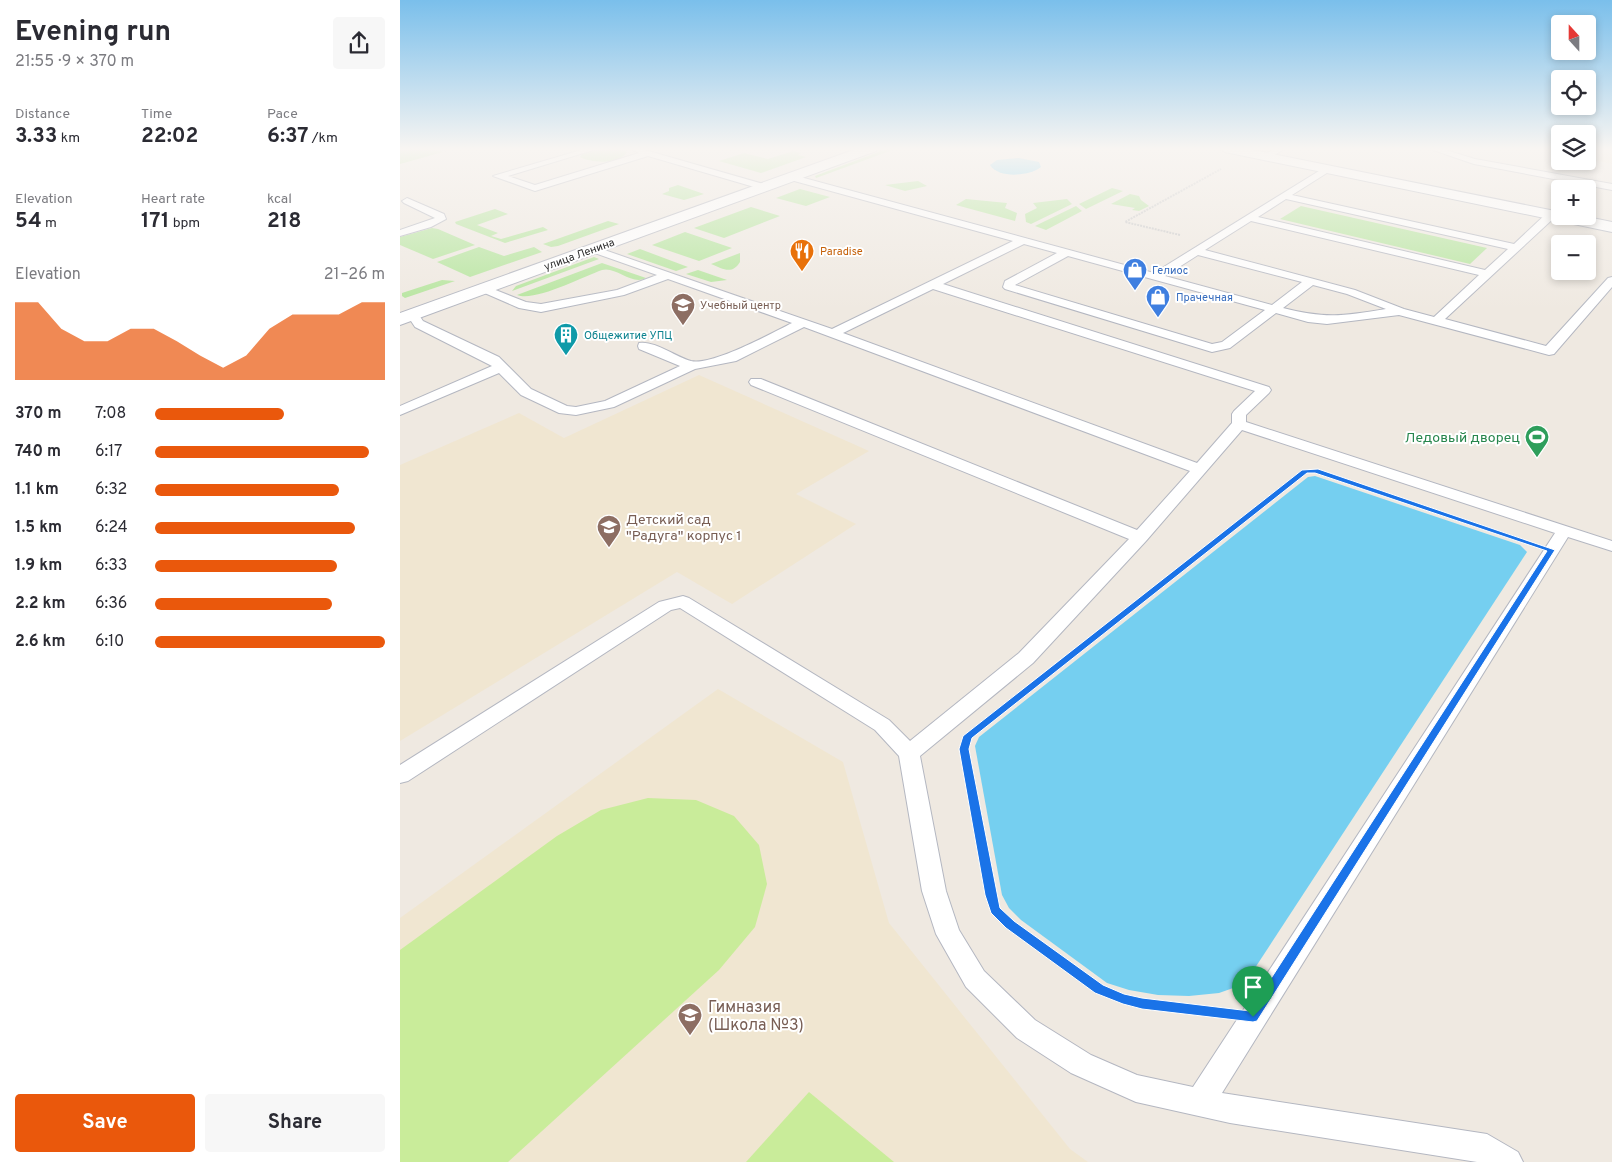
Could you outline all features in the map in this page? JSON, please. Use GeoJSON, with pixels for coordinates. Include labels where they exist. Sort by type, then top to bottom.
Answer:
{"type":"FeatureCollection","features":[{"type":"Feature","properties":{"kind":"street","name":"улица Ленина"},"geometry":{"type":"LineString","coordinates":[[404,314],[484,289],[722,202]]}},
{"type":"Feature","properties":{"kind":"street"},"geometry":{"type":"LineString","coordinates":[[1489,202],[1551,215]]}},
{"type":"Feature","properties":{"kind":"street"},"geometry":{"type":"LineString","coordinates":[[1596,224],[1612,227]]}},
{"type":"Feature","properties":{"kind":"lane"},"geometry":{"type":"LineString","coordinates":[[400,234],[427,226],[441,218],[410,202]]}},
{"type":"Feature","properties":{"kind":"lane"},"geometry":{"type":"LineString","coordinates":[[882,202],[1272,310],[1308,318],[1327,320],[1347,319],[1399,311]]}},
{"type":"Feature","properties":{"kind":"lane"},"geometry":{"type":"LineString","coordinates":[[1155,277],[1274,202]]}},
{"type":"Feature","properties":{"kind":"lane"},"geometry":{"type":"LineString","coordinates":[[1312,202],[1515,247]]}},
{"type":"Feature","properties":{"kind":"lane"},"geometry":{"type":"LineString","coordinates":[[1436,320],[1551,215]]}},
{"type":"Feature","properties":{"kind":"lane"},"geometry":{"type":"LineString","coordinates":[[1250,218],[1486,274]]}},
{"type":"Feature","properties":{"kind":"lane"},"geometry":{"type":"LineString","coordinates":[[832,334],[1021,240]]}},
{"type":"Feature","properties":{"kind":"lane"},"geometry":{"type":"LineString","coordinates":[[593,249],[803,323],[1200,469]]}},
{"type":"Feature","properties":{"kind":"lane"},"geometry":{"type":"LineString","coordinates":[[1196,251],[1351,292],[1399,311],[1549,351],[1612,280]]}},
{"type":"Feature","properties":{"kind":"lane"},"geometry":{"type":"LineString","coordinates":[[1066,253],[1012,281],[1009,283],[1009,287],[1212,348],[1226,345],[1311,281]]}},
{"type":"Feature","properties":{"kind":"lane"},"geometry":{"type":"LineString","coordinates":[[484,289],[523,305],[541,308],[620,293],[668,275]]}},
{"type":"Feature","properties":{"kind":"lane"},"geometry":{"type":"LineString","coordinates":[[909,753],[1026,658],[1140,537],[1239,424],[1239,414],[1264,390],[931,284]]}},
{"type":"Feature","properties":{"kind":"lane"},"geometry":{"type":"LineString","coordinates":[[404,314],[419,324],[494,360],[526,392],[564,410],[576,411],[609,404],[691,366],[731,358],[803,323]]}},
{"type":"Feature","properties":{"kind":"lane"},"geometry":{"type":"LineString","coordinates":[[644,346],[691,366]]}},
{"type":"Feature","properties":{"kind":"lane"},"geometry":{"type":"LineString","coordinates":[[400,410],[501,368]]}},
{"type":"Feature","properties":{"kind":"lane"},"geometry":{"type":"LineString","coordinates":[[756,382],[1140,537]]}},
{"type":"Feature","properties":{"kind":"lane"},"geometry":{"type":"LineString","coordinates":[[1239,424],[1612,546]]}},
{"type":"Feature","properties":{"kind":"lane"},"geometry":{"type":"LineString","coordinates":[[1200,1102],[1564,531]]}},
{"type":"Feature","properties":{"kind":"lane"},"geometry":{"type":"LineString","coordinates":[[400,775],[665,606],[683,602],[882,725],[909,753],[934,891],[948,934],[975,979],[1026,1029],[1081,1064],[1136,1088],[1230,1110],[1487,1149],[1508,1162]]}},
{"type":"Feature","properties":{"kind":"path"},"geometry":{"type":"LineString","coordinates":[[1161,202],[1125,222],[1210,243]]}},
{"type":"Feature","properties":{"kind":"path"},"geometry":{"type":"LineString","coordinates":[[1055,668],[1305,471],[1310,470]]}},
{"type":"Feature","properties":{"kind":"path"},"geometry":{"type":"LineString","coordinates":[[968,736],[964,749],[990,895],[995,910],[1010,925],[1099,989],[1115,996],[1142,1003],[1253,1017]]}},
{"type":"Feature","properties":{"kind":"shaded area","name":"Детский сад \"Радуга\" корпус 1"},"geometry":{"type":"Polygon","coordinates":[[[699,375],[869,451],[796,494],[856,524],[732,604],[677,572],[400,741],[400,465],[519,413],[564,438],[699,375]]]}},
{"type":"Feature","properties":{"kind":"shaded area","name":"Гимназия (Школа №3)"},"geometry":{"type":"Polygon","coordinates":[[[718,689],[843,762],[889,923],[1070,1149],[1088,1162],[400,1162],[400,918],[718,689]]]}},
{"type":"Feature","properties":{"kind":"green space"},"geometry":{"type":"Polygon","coordinates":[[[792,202],[816,202],[806,206],[792,202]]]}},
{"type":"Feature","properties":{"kind":"green space"},"geometry":{"type":"Polygon","coordinates":[[[961,202],[1007,203],[1005,208],[1017,213],[1015,221],[956,205],[961,202]]]}},
{"type":"Feature","properties":{"kind":"green space"},"geometry":{"type":"Polygon","coordinates":[[[1070,202],[1072,204],[1031,224],[1026,222],[1025,214],[1037,208],[1033,203],[1070,202]]]}},
{"type":"Feature","properties":{"kind":"green space"},"geometry":{"type":"Polygon","coordinates":[[[1083,202],[1100,202],[1086,209],[1079,204],[1083,202]]]}},
{"type":"Feature","properties":{"kind":"green space"},"geometry":{"type":"Polygon","coordinates":[[[1114,202],[1144,202],[1149,206],[1139,211],[1132,210],[1135,208],[1111,204],[1114,202]]]}},
{"type":"Feature","properties":{"kind":"green space"},"geometry":{"type":"Polygon","coordinates":[[[1076,206],[1082,211],[1046,230],[1035,226],[1076,206]]]}},
{"type":"Feature","properties":{"kind":"green space"},"geometry":{"type":"Polygon","coordinates":[[[1301,206],[1487,248],[1470,264],[1280,219],[1301,206]]]}},
{"type":"Feature","properties":{"kind":"green space"},"geometry":{"type":"Polygon","coordinates":[[[751,207],[780,216],[724,238],[694,228],[751,207]]]}},
{"type":"Feature","properties":{"kind":"green space"},"geometry":{"type":"Polygon","coordinates":[[[495,209],[508,214],[477,225],[498,233],[491,236],[501,239],[543,227],[548,230],[505,243],[455,222],[495,209]]]}},
{"type":"Feature","properties":{"kind":"green space"},"geometry":{"type":"Polygon","coordinates":[[[608,221],[619,224],[558,246],[551,247],[543,244],[608,221]]]}},
{"type":"Feature","properties":{"kind":"green space"},"geometry":{"type":"Polygon","coordinates":[[[432,228],[475,245],[433,259],[400,245],[400,237],[432,228]]]}},
{"type":"Feature","properties":{"kind":"green space"},"geometry":{"type":"Polygon","coordinates":[[[685,232],[732,248],[699,261],[652,245],[685,232]]]}},
{"type":"Feature","properties":{"kind":"green space"},"geometry":{"type":"Polygon","coordinates":[[[479,247],[504,256],[534,247],[542,252],[470,277],[437,262],[479,247]]]}},
{"type":"Feature","properties":{"kind":"green space"},"geometry":{"type":"Polygon","coordinates":[[[640,249],[688,267],[676,271],[627,254],[640,249]]]}},
{"type":"Feature","properties":{"kind":"green space"},"geometry":{"type":"Polygon","coordinates":[[[740,253],[740,262],[730,270],[711,264],[740,253]]]}},
{"type":"Feature","properties":{"kind":"green space"},"geometry":{"type":"Polygon","coordinates":[[[594,257],[599,259],[512,291],[516,286],[594,257]]]}},
{"type":"Feature","properties":{"kind":"green space"},"geometry":{"type":"Polygon","coordinates":[[[602,263],[646,278],[635,280],[613,271],[602,270],[547,292],[525,296],[517,295],[602,263]]]}},
{"type":"Feature","properties":{"kind":"green space"},"geometry":{"type":"Polygon","coordinates":[[[698,270],[727,280],[711,282],[686,274],[698,270]]]}},
{"type":"Feature","properties":{"kind":"green space"},"geometry":{"type":"Polygon","coordinates":[[[442,280],[455,281],[405,298],[402,296],[402,293],[442,280]]]}},
{"type":"Feature","properties":{"kind":"green space"},"geometry":{"type":"Polygon","coordinates":[[[648,798],[696,800],[734,816],[759,845],[767,884],[755,927],[719,970],[508,1162],[400,1162],[400,950],[557,836],[601,810],[648,798]]]}},
{"type":"Feature","properties":{"kind":"green space"},"geometry":{"type":"Polygon","coordinates":[[[809,1092],[894,1162],[746,1162],[809,1092]]]}},
{"type":"Feature","properties":{"kind":"water"},"geometry":{"type":"Polygon","coordinates":[[[1315,476],[1520,545],[1527,552],[1251,974],[1236,987],[1219,993],[1189,996],[1158,995],[1129,990],[1107,983],[1021,920],[1009,908],[1002,895],[975,746],[979,737],[1308,477],[1315,476]]]}},
{"type":"Feature","properties":{"kind":"place","name":"Paradise"},"geometry":{"type":"Point","coordinates":[802,272]}},
{"type":"Feature","properties":{"kind":"place","name":"Гелиос"},"geometry":{"type":"Point","coordinates":[1135,291]}},
{"type":"Feature","properties":{"kind":"place","name":"Прачечная"},"geometry":{"type":"Point","coordinates":[1158,318]}},
{"type":"Feature","properties":{"kind":"place","name":"Учебный центр"},"geometry":{"type":"Point","coordinates":[683,326]}},
{"type":"Feature","properties":{"kind":"place","name":"Общежитие УПЦ"},"geometry":{"type":"Point","coordinates":[566,356]}},
{"type":"Feature","properties":{"kind":"place","name":"Ледовый дворец"},"geometry":{"type":"Point","coordinates":[1537,458]}},
{"type":"Feature","properties":{"kind":"place","name":"Детский сад \"Радуга\" корпус 1"},"geometry":{"type":"Point","coordinates":[609,548]}},
{"type":"Feature","properties":{"kind":"place","name":"Гимназия (Школа №3)"},"geometry":{"type":"Point","coordinates":[690,1036]}},
{"type":"Feature","properties":{"kind":"route"},"geometry":{"type":"LineString","coordinates":[[1315,470],[1552,550],[1477,666],[1253,1017],[1123,999],[1099,989],[1010,925],[995,910],[990,895],[964,749],[968,736],[1263,506],[1305,471],[1315,470]]}}]}
